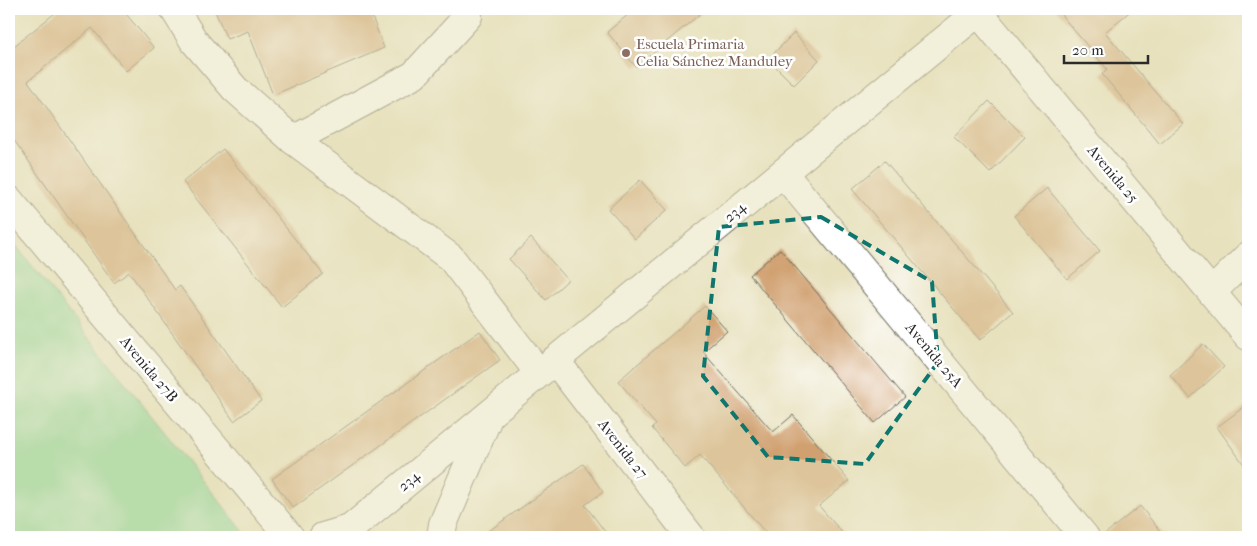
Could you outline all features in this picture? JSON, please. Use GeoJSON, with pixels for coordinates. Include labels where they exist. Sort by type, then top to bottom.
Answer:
{"type":"FeatureCollection","features":[{"type":"Feature","properties":{"kind":"street","name":"Avenida 27"},"geometry":{"type":"LineString","coordinates":[[174,9],[194,41],[235,89],[293,140],[451,258],[547,367],[691,537]]}},
{"type":"Feature","properties":{"kind":"street","name":"234"},"geometry":{"type":"LineString","coordinates":[[323,537],[353,533],[489,415],[980,10]]}},
{"type":"Feature","properties":{"kind":"street","name":"Avenida 25"},"geometry":{"type":"LineString","coordinates":[[980,10],[1248,336]]}},
{"type":"Feature","properties":{"kind":"street"},"geometry":{"type":"LineString","coordinates":[[293,140],[414,75],[465,13]]}},
{"type":"Feature","properties":{"kind":"street","name":"Avenida 25A"},"geometry":{"type":"LineString","coordinates":[[783,173],[1085,537]]}},
{"type":"Feature","properties":{"kind":"street","name":"Avenida 27B"},"geometry":{"type":"LineString","coordinates":[[9,200],[290,537]]}},
{"type":"Feature","properties":{"kind":"street"},"geometry":{"type":"LineString","coordinates":[[1212,292],[1248,256]]}},
{"type":"Feature","properties":{"kind":"street","name":"234"},"geometry":{"type":"LineString","coordinates":[[441,537],[443,524],[489,415]]}},
{"type":"Feature","properties":{"kind":"highlighted area"},"geometry":{"type":"Polygon","coordinates":[[[821,217],[932,282],[938,362],[865,464],[768,457],[703,376],[719,227],[821,217]]]}},
{"type":"Feature","properties":{"kind":"green space"},"geometry":{"type":"Polygon","coordinates":[[[9,237],[248,537],[9,537],[9,237]]]}},
{"type":"Feature","properties":{"kind":"building"},"geometry":{"type":"Polygon","coordinates":[[[60,9],[122,9],[154,48],[126,71],[92,28],[28,81],[175,290],[180,286],[261,401],[234,421],[129,272],[114,283],[9,133],[9,50],[60,9]]]}},
{"type":"Feature","properties":{"kind":"building"},"geometry":{"type":"Polygon","coordinates":[[[214,9],[369,9],[384,48],[273,95],[248,31],[227,39],[214,9]]]}},
{"type":"Feature","properties":{"kind":"building"},"geometry":{"type":"Polygon","coordinates":[[[635,9],[706,9],[636,67],[607,32],[635,9]]]}},
{"type":"Feature","properties":{"kind":"building"},"geometry":{"type":"Polygon","coordinates":[[[1056,9],[1133,9],[1105,32],[1183,124],[1160,144],[1102,74],[1107,69],[1056,9]]]}},
{"type":"Feature","properties":{"kind":"building"},"geometry":{"type":"Polygon","coordinates":[[[794,33],[819,60],[794,85],[768,59],[794,33]]]}},
{"type":"Feature","properties":{"kind":"building"},"geometry":{"type":"Polygon","coordinates":[[[989,101],[1025,137],[990,173],[954,137],[989,101]]]}},
{"type":"Feature","properties":{"kind":"building"},"geometry":{"type":"Polygon","coordinates":[[[223,149],[323,274],[282,307],[183,182],[223,149]]]}},
{"type":"Feature","properties":{"kind":"building"},"geometry":{"type":"Polygon","coordinates":[[[885,161],[1013,312],[980,340],[852,189],[885,161]]]}},
{"type":"Feature","properties":{"kind":"building"},"geometry":{"type":"Polygon","coordinates":[[[640,180],[667,210],[635,239],[608,209],[640,180]]]}},
{"type":"Feature","properties":{"kind":"building"},"geometry":{"type":"Polygon","coordinates":[[[1047,188],[1100,251],[1067,279],[1014,216],[1047,188]]]}},
{"type":"Feature","properties":{"kind":"building"},"geometry":{"type":"Polygon","coordinates":[[[531,238],[568,280],[546,300],[509,259],[531,238]]]}},
{"type":"Feature","properties":{"kind":"building"},"geometry":{"type":"Polygon","coordinates":[[[780,249],[905,397],[875,423],[750,275],[780,249]]]}},
{"type":"Feature","properties":{"kind":"building"},"geometry":{"type":"Polygon","coordinates":[[[705,306],[727,331],[703,352],[773,432],[793,415],[849,481],[819,506],[846,537],[769,537],[700,455],[685,468],[652,428],[656,425],[618,381],[705,306]]]}},
{"type":"Feature","properties":{"kind":"building"},"geometry":{"type":"Polygon","coordinates":[[[480,331],[500,360],[293,508],[272,479],[480,331]]]}},
{"type":"Feature","properties":{"kind":"building"},"geometry":{"type":"Polygon","coordinates":[[[1203,344],[1224,367],[1190,398],[1170,375],[1203,344]]]}},
{"type":"Feature","properties":{"kind":"building"},"geometry":{"type":"Polygon","coordinates":[[[1248,404],[1248,470],[1217,427],[1248,404]]]}},
{"type":"Feature","properties":{"kind":"building"},"geometry":{"type":"Polygon","coordinates":[[[583,464],[603,492],[585,505],[609,537],[480,537],[583,464]]]}},
{"type":"Feature","properties":{"kind":"building"},"geometry":{"type":"Polygon","coordinates":[[[1140,506],[1165,537],[1101,537],[1140,506]]]}},
{"type":"Feature","properties":{"kind":"place","name":"Escuela Primaria Celia Sánchez Manduley"},"geometry":{"type":"Point","coordinates":[626,53]}}]}
